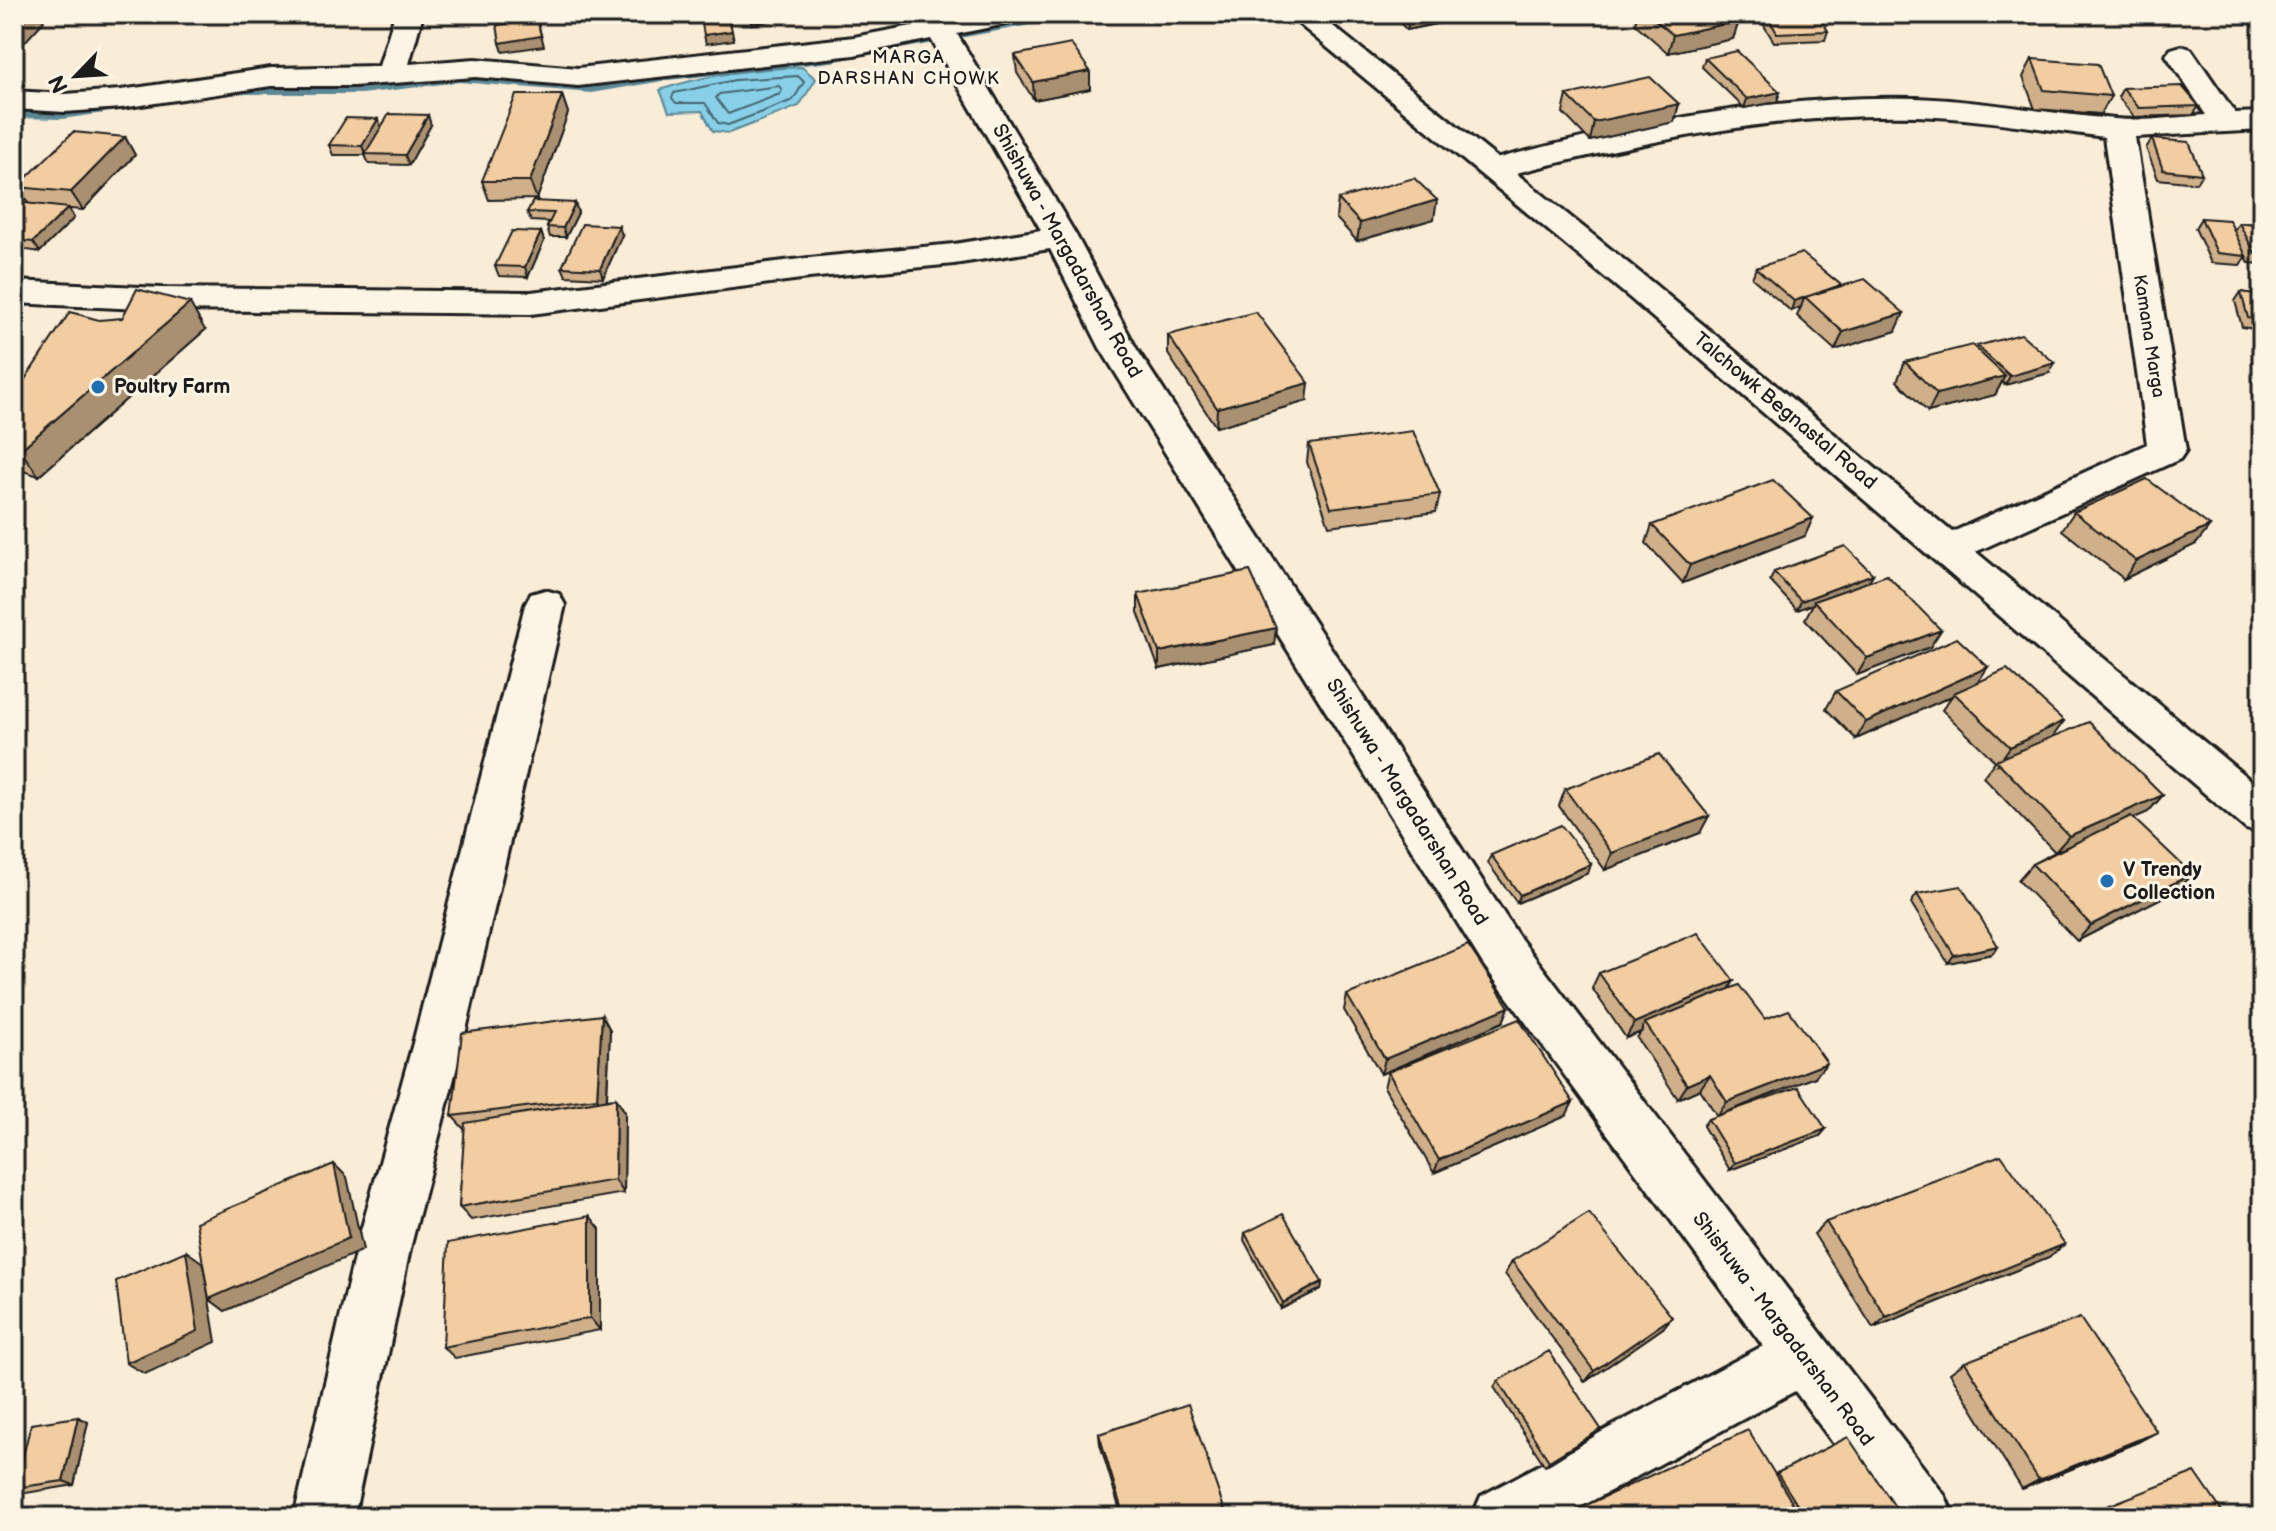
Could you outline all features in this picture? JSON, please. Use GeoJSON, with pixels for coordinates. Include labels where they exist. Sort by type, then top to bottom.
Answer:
{"type":"FeatureCollection","features":[{"type":"Feature","properties":{"kind":"street"},"geometry":{"type":"LineString","coordinates":[[392,72],[409,14]]}},
{"type":"Feature","properties":{"kind":"street"},"geometry":{"type":"LineString","coordinates":[[14,100],[65,103],[121,99],[271,77],[353,77],[475,68],[578,77],[854,46],[1015,14]]}},
{"type":"Feature","properties":{"kind":"street","name":"Talchowk Begnastal Road"},"geometry":{"type":"LineString","coordinates":[[1301,14],[1495,169],[2262,816]]}},
{"type":"Feature","properties":{"kind":"street","name":"Shishuwa - Margadarshan Road"},"geometry":{"type":"LineString","coordinates":[[942,30],[1061,237],[1118,348],[1500,949],[1924,1517]]}},
{"type":"Feature","properties":{"kind":"street"},"geometry":{"type":"LineString","coordinates":[[2181,55],[2226,123]]}},
{"type":"Feature","properties":{"kind":"street"},"geometry":{"type":"LineString","coordinates":[[1495,169],[1567,149],[1717,124],[1889,107],[2118,129],[2262,121]]}},
{"type":"Feature","properties":{"kind":"street","name":"Kamana Marga"},"geometry":{"type":"LineString","coordinates":[[1949,550],[2167,450],[2118,129]]}},
{"type":"Feature","properties":{"kind":"street"},"geometry":{"type":"LineString","coordinates":[[14,292],[177,299],[531,303],[795,269],[954,254],[1061,237]]}},
{"type":"Feature","properties":{"kind":"street"},"geometry":{"type":"LineString","coordinates":[[324,1517],[383,1249],[438,1043],[545,605]]}},
{"type":"Feature","properties":{"kind":"street"},"geometry":{"type":"LineString","coordinates":[[1502,1517],[1802,1356]]}},
{"type":"Feature","properties":{"kind":"water"},"geometry":{"type":"Polygon","coordinates":[[[802,67],[816,79],[799,106],[729,133],[713,131],[702,111],[669,112],[660,90],[730,73],[802,67]]]}},
{"type":"Feature","properties":{"kind":"building"},"geometry":{"type":"Polygon","coordinates":[[[14,14],[24,14],[14,24],[14,14]]]}},
{"type":"Feature","properties":{"kind":"building"},"geometry":{"type":"Polygon","coordinates":[[[700,14],[728,14],[732,31],[704,35],[700,14]]]}},
{"type":"Feature","properties":{"kind":"building"},"geometry":{"type":"Polygon","coordinates":[[[1648,14],[1730,14],[1739,21],[1673,35],[1648,14]]]}},
{"type":"Feature","properties":{"kind":"building"},"geometry":{"type":"Polygon","coordinates":[[[1766,14],[1817,14],[1828,31],[1777,33],[1766,14]]]}},
{"type":"Feature","properties":{"kind":"building"},"geometry":{"type":"Polygon","coordinates":[[[537,19],[541,36],[500,43],[497,25],[537,19]]]}},
{"type":"Feature","properties":{"kind":"building"},"geometry":{"type":"Polygon","coordinates":[[[1071,44],[1090,71],[1033,82],[1015,55],[1071,44]]]}},
{"type":"Feature","properties":{"kind":"building"},"geometry":{"type":"Polygon","coordinates":[[[1737,51],[1780,92],[1747,99],[1705,58],[1737,51]]]}},
{"type":"Feature","properties":{"kind":"building"},"geometry":{"type":"Polygon","coordinates":[[[2032,59],[2098,64],[2111,96],[2044,90],[2032,59]]]}},
{"type":"Feature","properties":{"kind":"building"},"geometry":{"type":"Polygon","coordinates":[[[1650,77],[1679,104],[1594,122],[1567,95],[1650,77]]]}},
{"type":"Feature","properties":{"kind":"building"},"geometry":{"type":"Polygon","coordinates":[[[2182,86],[2199,106],[2139,108],[2123,88],[2182,86]]]}},
{"type":"Feature","properties":{"kind":"building"},"geometry":{"type":"Polygon","coordinates":[[[516,95],[562,95],[530,181],[482,181],[516,95]]]}},
{"type":"Feature","properties":{"kind":"building"},"geometry":{"type":"Polygon","coordinates":[[[389,114],[428,115],[405,155],[365,154],[389,114]]]}},
{"type":"Feature","properties":{"kind":"building"},"geometry":{"type":"Polygon","coordinates":[[[346,118],[378,119],[362,146],[329,145],[346,118]]]}},
{"type":"Feature","properties":{"kind":"building"},"geometry":{"type":"Polygon","coordinates":[[[73,132],[125,137],[71,192],[17,187],[73,132]]]}},
{"type":"Feature","properties":{"kind":"building"},"geometry":{"type":"Polygon","coordinates":[[[2152,139],[2189,142],[2202,174],[2163,170],[2152,139]]]}},
{"type":"Feature","properties":{"kind":"building"},"geometry":{"type":"Polygon","coordinates":[[[1414,178],[1437,200],[1360,223],[1338,199],[1414,178]]]}},
{"type":"Feature","properties":{"kind":"building"},"geometry":{"type":"Polygon","coordinates":[[[533,201],[575,203],[563,228],[547,227],[554,213],[527,212],[533,201]]]}},
{"type":"Feature","properties":{"kind":"building"},"geometry":{"type":"Polygon","coordinates":[[[25,203],[68,208],[33,242],[14,240],[14,213],[25,203]]]}},
{"type":"Feature","properties":{"kind":"building"},"geometry":{"type":"Polygon","coordinates":[[[2201,218],[2229,220],[2246,256],[2217,253],[2201,218]]]}},
{"type":"Feature","properties":{"kind":"building"},"geometry":{"type":"Polygon","coordinates":[[[2239,223],[2262,224],[2262,254],[2255,253],[2239,223]]]}},
{"type":"Feature","properties":{"kind":"building"},"geometry":{"type":"Polygon","coordinates":[[[582,224],[619,226],[600,269],[562,267],[582,224]]]}},
{"type":"Feature","properties":{"kind":"building"},"geometry":{"type":"Polygon","coordinates":[[[512,231],[541,232],[525,267],[495,266],[512,231]]]}},
{"type":"Feature","properties":{"kind":"building"},"geometry":{"type":"Polygon","coordinates":[[[1802,253],[1841,285],[1794,301],[1756,268],[1802,253]]]}},
{"type":"Feature","properties":{"kind":"building"},"geometry":{"type":"Polygon","coordinates":[[[1865,279],[1904,313],[1843,332],[1805,297],[1865,279]]]}},
{"type":"Feature","properties":{"kind":"building"},"geometry":{"type":"Polygon","coordinates":[[[137,289],[190,303],[20,450],[14,448],[14,376],[25,379],[70,312],[99,320],[122,318],[137,289]]]}},
{"type":"Feature","properties":{"kind":"building"},"geometry":{"type":"Polygon","coordinates":[[[2241,292],[2262,295],[2262,320],[2248,318],[2241,292]]]}},
{"type":"Feature","properties":{"kind":"building"},"geometry":{"type":"Polygon","coordinates":[[[1256,312],[1309,383],[1217,408],[1168,335],[1256,312]]]}},
{"type":"Feature","properties":{"kind":"building"},"geometry":{"type":"Polygon","coordinates":[[[2021,334],[2055,363],[2010,376],[1977,346],[2021,334]]]}},
{"type":"Feature","properties":{"kind":"building"},"geometry":{"type":"Polygon","coordinates":[[[1972,345],[2005,376],[1937,394],[1905,362],[1972,345]]]}},
{"type":"Feature","properties":{"kind":"building"},"geometry":{"type":"Polygon","coordinates":[[[1413,431],[1440,494],[1331,508],[1309,444],[1413,431]]]}},
{"type":"Feature","properties":{"kind":"building"},"geometry":{"type":"Polygon","coordinates":[[[2147,479],[2210,526],[2136,561],[2074,512],[2147,479]]]}},
{"type":"Feature","properties":{"kind":"building"},"geometry":{"type":"Polygon","coordinates":[[[1773,480],[1813,518],[1690,565],[1652,525],[1773,480]]]}},
{"type":"Feature","properties":{"kind":"building"},"geometry":{"type":"Polygon","coordinates":[[[1845,546],[1873,574],[1801,601],[1774,572],[1845,546]]]}},
{"type":"Feature","properties":{"kind":"building"},"geometry":{"type":"Polygon","coordinates":[[[1250,571],[1276,628],[1159,652],[1138,594],[1250,571]]]}},
{"type":"Feature","properties":{"kind":"building"},"geometry":{"type":"Polygon","coordinates":[[[1887,575],[1941,630],[1867,658],[1814,601],[1887,575]]]}},
{"type":"Feature","properties":{"kind":"building"},"geometry":{"type":"Polygon","coordinates":[[[1957,638],[1988,667],[1866,722],[1836,691],[1957,638]]]}},
{"type":"Feature","properties":{"kind":"building"},"geometry":{"type":"Polygon","coordinates":[[[2007,669],[2064,721],[2010,747],[1954,693],[2007,669]]]}},
{"type":"Feature","properties":{"kind":"building"},"geometry":{"type":"Polygon","coordinates":[[[2089,722],[2163,795],[2069,836],[1996,760],[2089,722]]]}},
{"type":"Feature","properties":{"kind":"building"},"geometry":{"type":"Polygon","coordinates":[[[1659,754],[1709,816],[1612,853],[1565,789],[1659,754]]]}},
{"type":"Feature","properties":{"kind":"building"},"geometry":{"type":"Polygon","coordinates":[[[2131,816],[2192,874],[2091,925],[2032,864],[2131,816]]]}},
{"type":"Feature","properties":{"kind":"building"},"geometry":{"type":"Polygon","coordinates":[[[1561,825],[1591,864],[1520,895],[1491,855],[1561,825]]]}},
{"type":"Feature","properties":{"kind":"building"},"geometry":{"type":"Polygon","coordinates":[[[1961,886],[1998,946],[1954,955],[1917,894],[1961,886]]]}},
{"type":"Feature","properties":{"kind":"building"},"geometry":{"type":"Polygon","coordinates":[[[1698,933],[1734,981],[1634,1023],[1599,973],[1698,933]]]}},
{"type":"Feature","properties":{"kind":"building"},"geometry":{"type":"Polygon","coordinates":[[[1468,945],[1509,1007],[1385,1059],[1347,995],[1468,945]]]}},
{"type":"Feature","properties":{"kind":"building"},"geometry":{"type":"Polygon","coordinates":[[[1739,985],[1765,1019],[1789,1010],[1827,1063],[1727,1102],[1710,1075],[1687,1085],[1645,1023],[1739,985]]]}},
{"type":"Feature","properties":{"kind":"building"},"geometry":{"type":"Polygon","coordinates":[[[602,1015],[597,1098],[452,1116],[462,1033],[602,1015]]]}},
{"type":"Feature","properties":{"kind":"building"},"geometry":{"type":"Polygon","coordinates":[[[1519,1019],[1573,1102],[1439,1160],[1388,1072],[1519,1019]]]}},
{"type":"Feature","properties":{"kind":"building"},"geometry":{"type":"Polygon","coordinates":[[[1798,1087],[1826,1129],[1735,1163],[1708,1119],[1798,1087]]]}},
{"type":"Feature","properties":{"kind":"building"},"geometry":{"type":"Polygon","coordinates":[[[616,1098],[615,1180],[459,1207],[465,1123],[616,1098]]]}},
{"type":"Feature","properties":{"kind":"building"},"geometry":{"type":"Polygon","coordinates":[[[2001,1155],[2065,1244],[1886,1317],[1826,1222],[2001,1155]]]}},
{"type":"Feature","properties":{"kind":"building"},"geometry":{"type":"Polygon","coordinates":[[[334,1164],[349,1238],[209,1299],[196,1222],[334,1164]]]}},
{"type":"Feature","properties":{"kind":"building"},"geometry":{"type":"Polygon","coordinates":[[[1589,1213],[1672,1317],[1594,1371],[1512,1261],[1589,1213]]]}},
{"type":"Feature","properties":{"kind":"building"},"geometry":{"type":"Polygon","coordinates":[[[1283,1214],[1322,1282],[1283,1303],[1245,1233],[1283,1214]]]}},
{"type":"Feature","properties":{"kind":"building"},"geometry":{"type":"Polygon","coordinates":[[[590,1216],[590,1318],[443,1347],[448,1243],[590,1216]]]}},
{"type":"Feature","properties":{"kind":"building"},"geometry":{"type":"Polygon","coordinates":[[[186,1251],[198,1331],[126,1363],[116,1281],[186,1251]]]}},
{"type":"Feature","properties":{"kind":"building"},"geometry":{"type":"Polygon","coordinates":[[[2080,1318],[2157,1432],[2039,1480],[1965,1362],[2080,1318]]]}},
{"type":"Feature","properties":{"kind":"building"},"geometry":{"type":"Polygon","coordinates":[[[1549,1351],[1601,1429],[1549,1461],[1498,1381],[1549,1351]]]}},
{"type":"Feature","properties":{"kind":"building"},"geometry":{"type":"Polygon","coordinates":[[[1188,1404],[1227,1517],[1124,1517],[1099,1434],[1188,1404]]]}},
{"type":"Feature","properties":{"kind":"building"},"geometry":{"type":"Polygon","coordinates":[[[78,1417],[63,1481],[15,1488],[31,1424],[78,1417]]]}},
{"type":"Feature","properties":{"kind":"building"},"geometry":{"type":"Polygon","coordinates":[[[1748,1430],[1801,1517],[1582,1517],[1578,1509],[1748,1430]]]}},
{"type":"Feature","properties":{"kind":"building"},"geometry":{"type":"Polygon","coordinates":[[[1848,1437],[1902,1517],[1805,1517],[1777,1473],[1848,1437]]]}},
{"type":"Feature","properties":{"kind":"building"},"geometry":{"type":"Polygon","coordinates":[[[2195,1472],[2226,1517],[2091,1517],[2089,1513],[2195,1472]]]}},
{"type":"Feature","properties":{"kind":"waterway"},"geometry":{"type":"LineString","coordinates":[[231,90],[361,90],[459,78],[591,89],[669,76],[831,58],[1073,14]]}},
{"type":"Feature","properties":{"kind":"waterway"},"geometry":{"type":"LineString","coordinates":[[14,114],[62,115],[135,105]]}},
{"type":"Feature","properties":{"kind":"place","name":"Poultry Farm"},"geometry":{"type":"Point","coordinates":[98,387]}},
{"type":"Feature","properties":{"kind":"place","name":"V Trendy Collection"},"geometry":{"type":"Point","coordinates":[2107,881]}},
{"type":"Feature","properties":{"kind":"district","name":"MARGA DARSHAN CHOWK"},"geometry":{"type":"Point","coordinates":[909,67]}}]}
